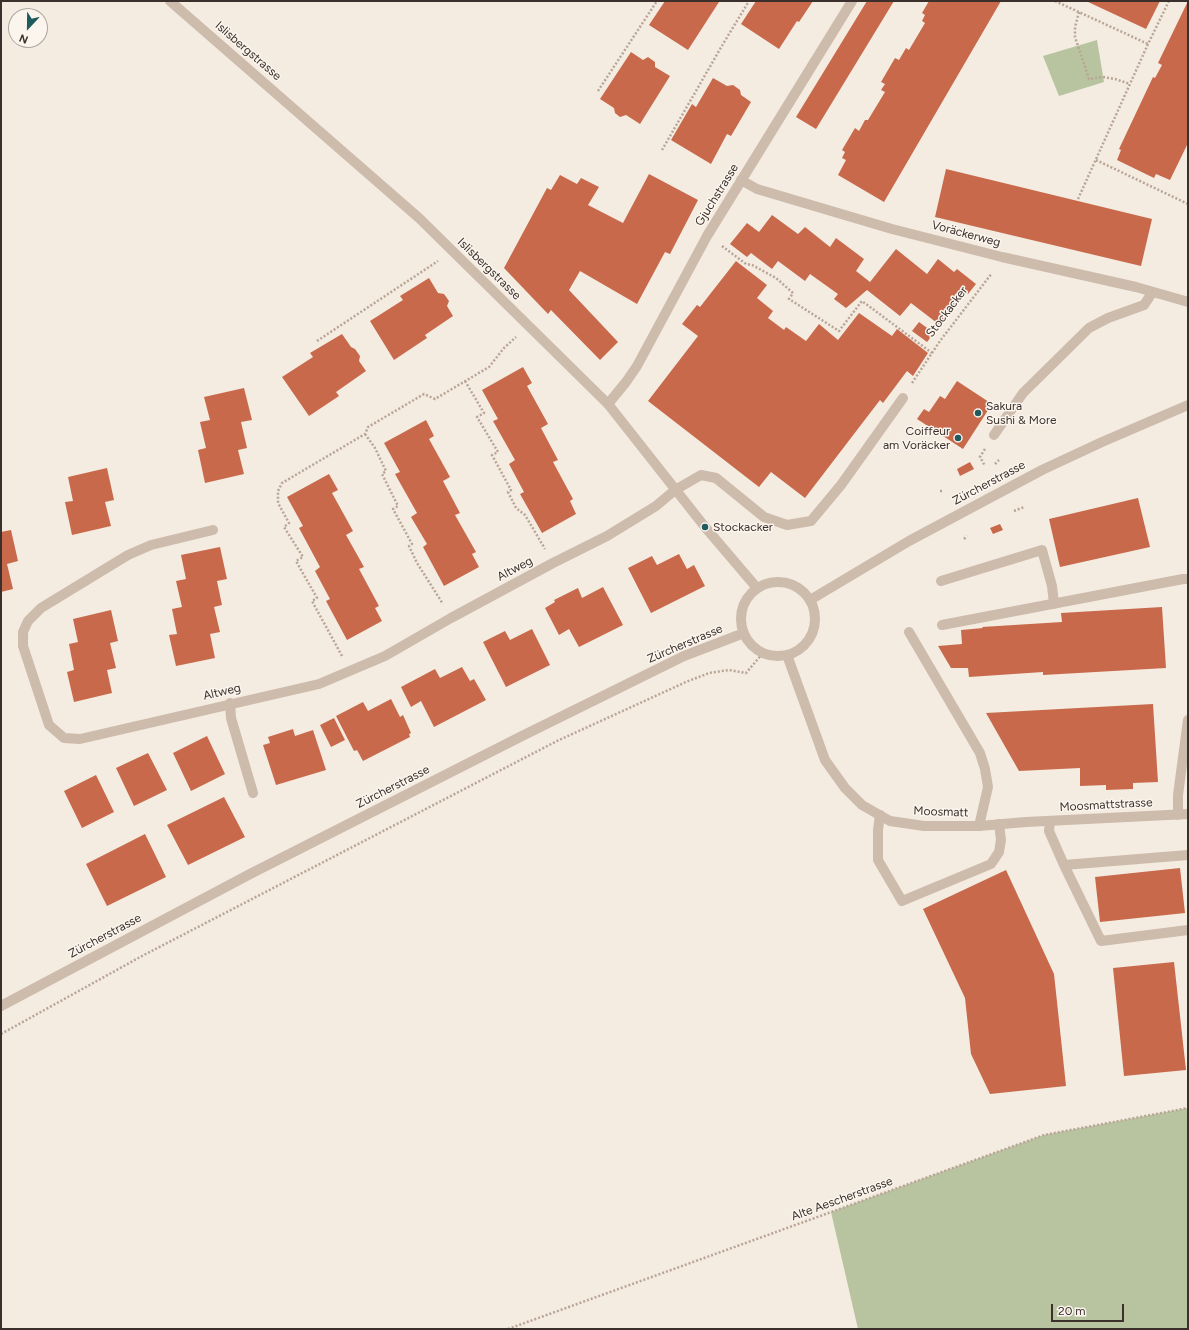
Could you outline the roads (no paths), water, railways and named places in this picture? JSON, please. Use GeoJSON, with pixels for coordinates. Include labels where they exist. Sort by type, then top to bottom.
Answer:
{"type":"FeatureCollection","features":[{"type":"Feature","properties":{"kind":"street","name":"Islisbergstrasse"},"geometry":{"type":"LineString","coordinates":[[170,1],[419,218],[608,404],[675,490],[757,588]]}},
{"type":"Feature","properties":{"kind":"street","name":"Gjuchstrasse"},"geometry":{"type":"LineString","coordinates":[[608,404],[637,366],[707,236],[852,1]]}},
{"type":"Feature","properties":{"kind":"street","name":"Voräckerweg"},"geometry":{"type":"LineString","coordinates":[[741,180],[757,189],[892,229],[1002,257],[1136,287],[1188,302]]}},
{"type":"Feature","properties":{"kind":"street"},"geometry":{"type":"LineString","coordinates":[[994,434],[1023,393],[1089,328],[1108,318],[1144,305],[1152,292]]}},
{"type":"Feature","properties":{"kind":"street"},"geometry":{"type":"LineString","coordinates":[[675,490],[701,475],[716,478],[764,517],[787,526],[810,521],[841,485],[903,398]]}},
{"type":"Feature","properties":{"kind":"street","name":"Zürcherstrasse"},"geometry":{"type":"LineString","coordinates":[[810,600],[909,541],[1042,470],[1188,405]]}},
{"type":"Feature","properties":{"kind":"street","name":"Altweg"},"geometry":{"type":"LineString","coordinates":[[213,530],[150,545],[128,555],[41,608],[28,621],[23,632],[23,646],[49,725],[64,738],[80,739],[230,703],[319,684],[385,656],[451,618],[553,563],[607,536],[656,506],[675,490]]}},
{"type":"Feature","properties":{"kind":"street"},"geometry":{"type":"LineString","coordinates":[[941,581],[1042,550],[1052,586],[1054,604]]}},
{"type":"Feature","properties":{"kind":"street"},"geometry":{"type":"LineString","coordinates":[[942,625],[1188,579]]}},
{"type":"Feature","properties":{"kind":"street"},"geometry":{"type":"LineString","coordinates":[[786,582],[803,592],[810,600],[816,618],[814,628],[810,638],[797,651],[788,655],[771,656],[755,648],[748,641],[741,623],[741,613],[744,604],[757,588],[766,584],[786,582]]}},
{"type":"Feature","properties":{"kind":"street"},"geometry":{"type":"LineString","coordinates":[[909,632],[980,753],[985,769],[988,787],[979,826]]}},
{"type":"Feature","properties":{"kind":"street","name":"Zürcherstrasse"},"geometry":{"type":"LineString","coordinates":[[1,1006],[252,873],[522,736],[684,656],[744,633]]}},
{"type":"Feature","properties":{"kind":"street","name":"Moosmatt"},"geometry":{"type":"LineString","coordinates":[[788,655],[825,760],[849,792],[862,805],[890,821],[924,826],[979,826],[1026,822]]}},
{"type":"Feature","properties":{"kind":"street"},"geometry":{"type":"LineString","coordinates":[[230,703],[231,718],[253,793]]}},
{"type":"Feature","properties":{"kind":"street"},"geometry":{"type":"LineString","coordinates":[[1183,815],[1178,795],[1188,720]]}},
{"type":"Feature","properties":{"kind":"street"},"geometry":{"type":"LineString","coordinates":[[880,815],[878,830],[878,860],[902,901],[991,864],[999,852],[1001,840],[999,824]]}},
{"type":"Feature","properties":{"kind":"street","name":"Moosmattstrasse"},"geometry":{"type":"LineString","coordinates":[[1026,822],[1183,815]]}},
{"type":"Feature","properties":{"kind":"street"},"geometry":{"type":"LineString","coordinates":[[1050,821],[1049,831],[1101,941],[1188,930]]}},
{"type":"Feature","properties":{"kind":"street"},"geometry":{"type":"LineString","coordinates":[[1064,865],[1188,854]]}},
{"type":"Feature","properties":{"kind":"place","name":"Sakura Sushi & More"},"geometry":{"type":"Point","coordinates":[978,413]}},
{"type":"Feature","properties":{"kind":"place","name":"Coiffeur am Voräcker"},"geometry":{"type":"Point","coordinates":[958,438]}},
{"type":"Feature","properties":{"kind":"place","name":"Stockacker"},"geometry":{"type":"Point","coordinates":[705,527]}}]}
